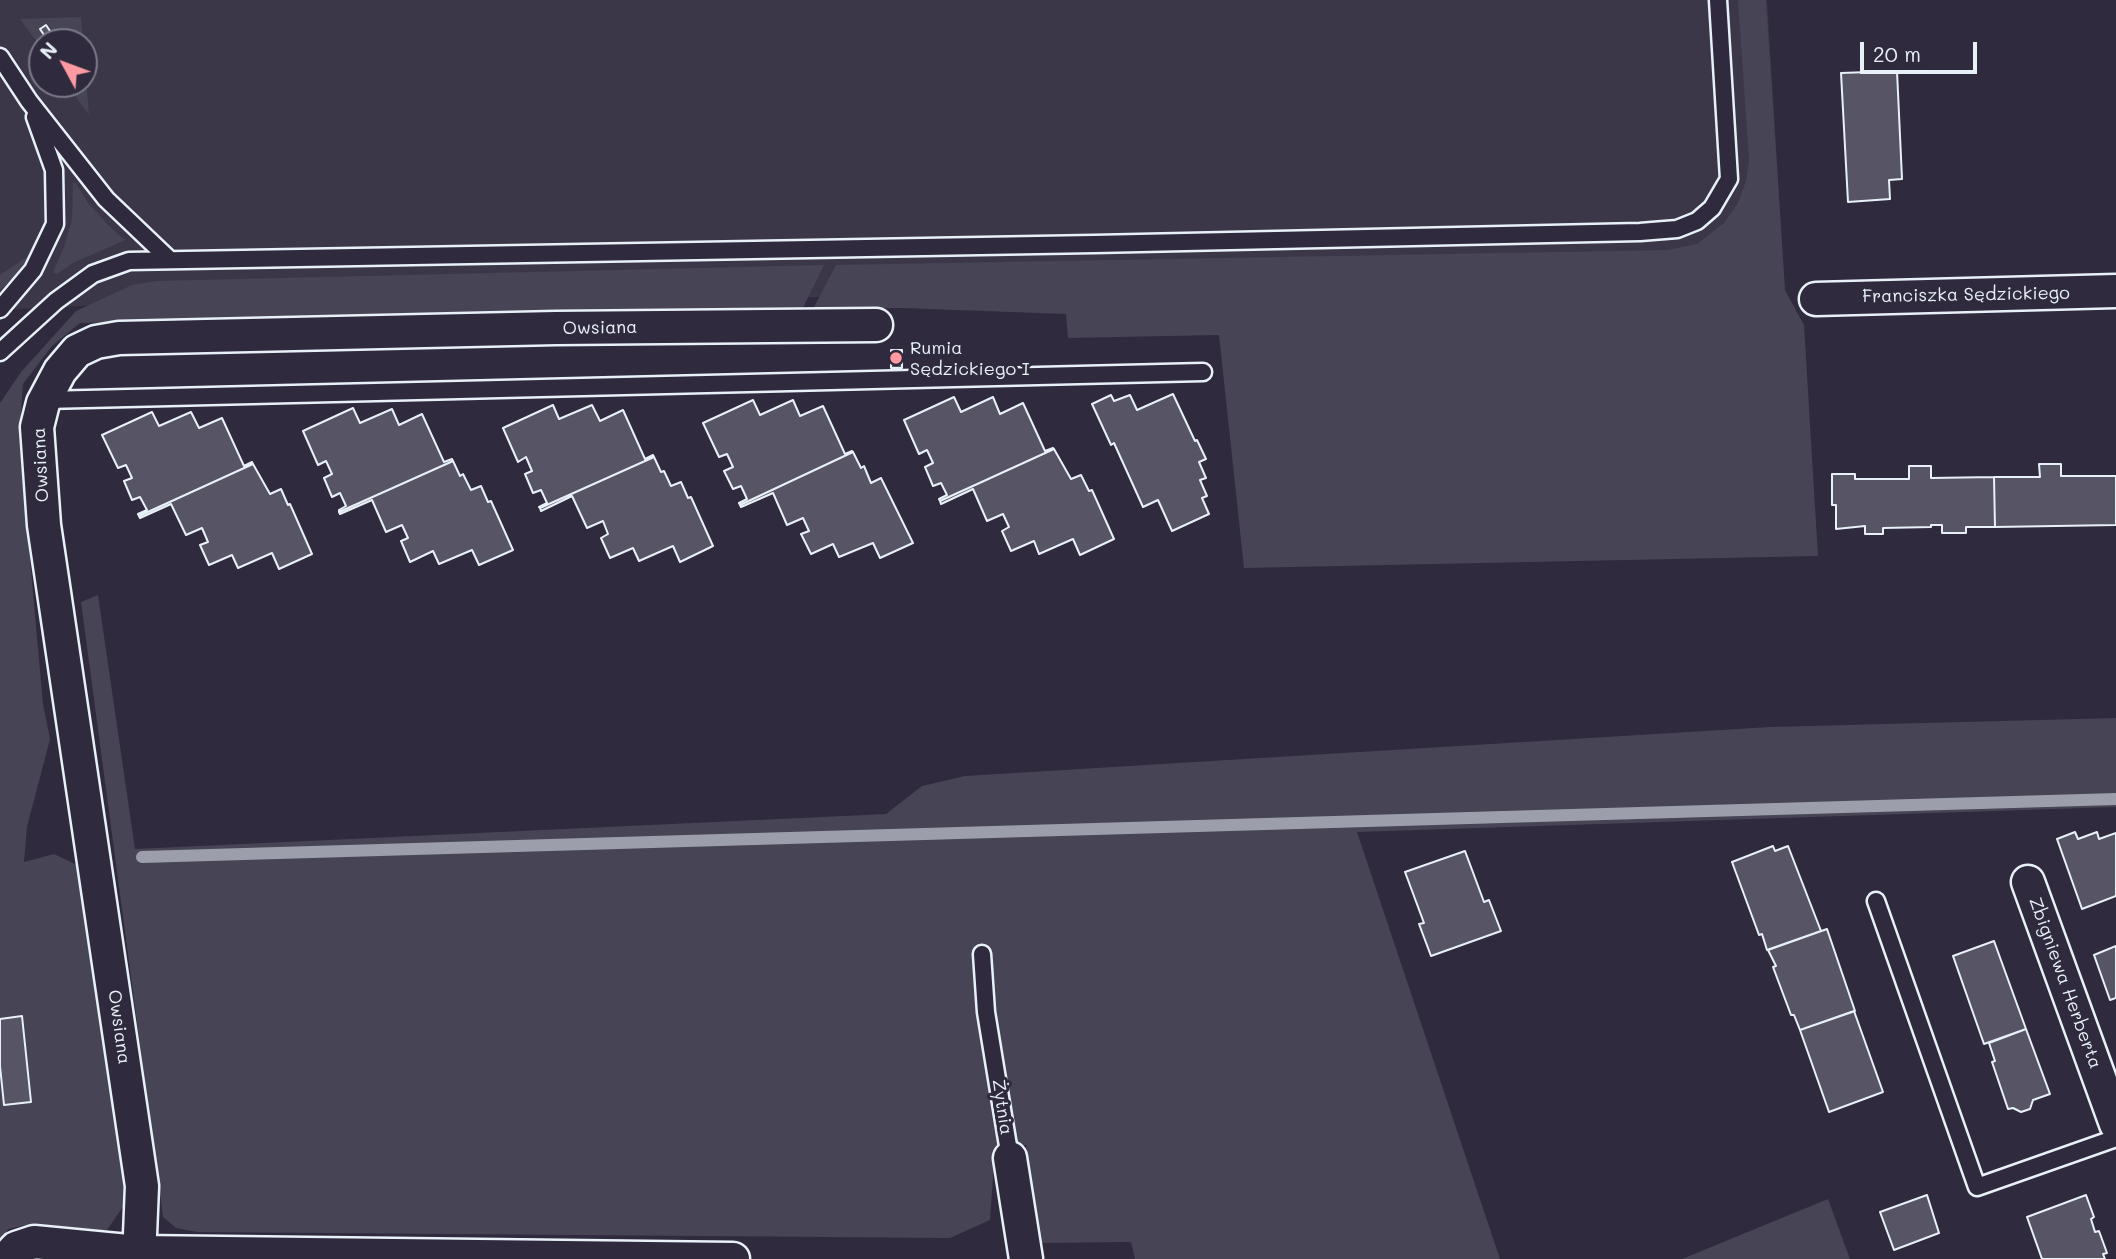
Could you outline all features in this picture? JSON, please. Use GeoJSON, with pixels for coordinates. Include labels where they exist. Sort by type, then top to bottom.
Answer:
{"type":"FeatureCollection","features":[{"type":"Feature","properties":{"kind":"street","name":"Franciszka Sędzickiego"},"geometry":{"type":"LineString","coordinates":[[1816,299],[2116,291]]}},
{"type":"Feature","properties":{"kind":"street","name":"Owsiana"},"geometry":{"type":"LineString","coordinates":[[139,1256],[142,1186],[44,525],[37,427],[44,400],[60,371],[77,351],[96,342],[119,338],[556,328],[876,325]]}},
{"type":"Feature","properties":{"kind":"street","name":"Zbigniewa Herberta"},"geometry":{"type":"LineString","coordinates":[[2028,882],[2116,1124]]}},
{"type":"Feature","properties":{"kind":"street","name":"Żytnia"},"geometry":{"type":"LineString","coordinates":[[1010,1158],[1026,1259]]}},
{"type":"Feature","properties":{"kind":"street"},"geometry":{"type":"LineString","coordinates":[[6,1259],[16,1248],[34,1242],[139,1256],[733,1259]]}},
{"type":"Feature","properties":{"kind":"lane"},"geometry":{"type":"LineString","coordinates":[[0,352],[56,301],[93,274],[129,261],[1160,243],[1678,229],[1697,221],[1712,208],[1729,179],[1718,0]]}},
{"type":"Feature","properties":{"kind":"lane"},"geometry":{"type":"LineString","coordinates":[[0,57],[29,101],[106,199],[170,260]]}},
{"type":"Feature","properties":{"kind":"lane"},"geometry":{"type":"LineString","coordinates":[[0,309],[33,271],[55,224],[54,170],[29,101]]}},
{"type":"Feature","properties":{"kind":"lane"},"geometry":{"type":"LineString","coordinates":[[44,400],[1203,372]]}},
{"type":"Feature","properties":{"kind":"lane"},"geometry":{"type":"LineString","coordinates":[[1876,901],[1977,1187],[2116,1138]]}},
{"type":"Feature","properties":{"kind":"lane","name":"Żytnia"},"geometry":{"type":"LineString","coordinates":[[982,954],[986,1012],[1010,1158]]}},
{"type":"Feature","properties":{"kind":"shaded area"},"geometry":{"type":"Polygon","coordinates":[[[0,0],[1767,0],[1785,290],[162,302],[0,310],[0,0]]]}},
{"type":"Feature","properties":{"kind":"shaded area"},"geometry":{"type":"Polygon","coordinates":[[[1738,0],[1766,0],[1785,290],[1804,325],[1818,556],[1244,568],[1219,335],[1068,338],[1066,314],[901,308],[813,309],[836,265],[1668,250],[1697,244],[1724,223],[1738,203],[1746,181],[1749,160],[1738,0]]]}},
{"type":"Feature","properties":{"kind":"shaded area"},"geometry":{"type":"Polygon","coordinates":[[[81,17],[82,28],[28,30],[20,19],[81,17]]]}},
{"type":"Feature","properties":{"kind":"shaded area"},"geometry":{"type":"Polygon","coordinates":[[[77,98],[88,98],[89,115],[77,98]]]}},
{"type":"Feature","properties":{"kind":"shaded area"},"geometry":{"type":"Polygon","coordinates":[[[73,183],[76,183],[88,203],[125,240],[73,263],[57,274],[53,272],[72,220],[73,183]]]}},
{"type":"Feature","properties":{"kind":"shaded area"},"geometry":{"type":"Polygon","coordinates":[[[33,253],[21,271],[0,290],[0,275],[33,253]]]}},
{"type":"Feature","properties":{"kind":"shaded area"},"geometry":{"type":"Polygon","coordinates":[[[824,265],[802,310],[80,323],[52,346],[23,384],[19,437],[43,704],[50,739],[27,827],[24,862],[54,854],[79,866],[127,1163],[125,1204],[107,1230],[81,1231],[35,1223],[8,1229],[0,1245],[0,403],[21,372],[76,311],[132,285],[156,281],[824,265]]]}},
{"type":"Feature","properties":{"kind":"shaded area"},"geometry":{"type":"Polygon","coordinates":[[[98,595],[135,849],[886,814],[922,786],[965,776],[1770,727],[2116,718],[2116,807],[1357,832],[1500,1259],[1135,1259],[1131,1242],[1041,1243],[1026,1145],[995,1149],[990,1220],[950,1238],[197,1232],[176,1228],[163,1217],[81,602],[98,595]]]}},
{"type":"Feature","properties":{"kind":"shaded area"},"geometry":{"type":"Polygon","coordinates":[[[1828,1199],[1850,1259],[1682,1259],[1828,1199]]]}},
{"type":"Feature","properties":{"kind":"building"},"geometry":{"type":"Polygon","coordinates":[[[1897,71],[1902,179],[1889,180],[1890,199],[1848,202],[1841,73],[1897,71]]]}},
{"type":"Feature","properties":{"kind":"building","name":"Rumia Sędzickiego I"},"geometry":{"type":"Polygon","coordinates":[[[891,350],[902,350],[902,368],[891,368],[891,350]]]}},
{"type":"Feature","properties":{"kind":"building"},"geometry":{"type":"Polygon","coordinates":[[[1173,394],[1206,459],[1199,462],[1206,478],[1200,480],[1207,496],[1202,498],[1209,514],[1172,531],[1158,500],[1143,507],[1114,443],[1111,445],[1092,404],[1111,395],[1114,401],[1130,395],[1137,410],[1173,394]]]}},
{"type":"Feature","properties":{"kind":"building"},"geometry":{"type":"Polygon","coordinates":[[[954,397],[961,412],[993,397],[1000,414],[1023,403],[1045,451],[1054,449],[940,501],[939,499],[947,495],[941,483],[933,486],[925,467],[933,463],[927,450],[919,454],[904,420],[954,397]]]}},
{"type":"Feature","properties":{"kind":"building"},"geometry":{"type":"Polygon","coordinates":[[[753,400],[760,415],[793,400],[800,416],[823,406],[845,454],[853,452],[740,505],[739,503],[747,499],[741,486],[733,489],[724,471],[733,467],[727,454],[719,457],[703,423],[753,400]]]}},
{"type":"Feature","properties":{"kind":"building"},"geometry":{"type":"Polygon","coordinates":[[[553,405],[559,419],[592,405],[600,421],[623,410],[645,459],[653,455],[654,457],[540,508],[547,503],[541,490],[533,493],[525,474],[532,471],[526,457],[518,462],[503,428],[553,405]]]}},
{"type":"Feature","properties":{"kind":"building"},"geometry":{"type":"Polygon","coordinates":[[[353,408],[360,423],[392,409],[399,425],[422,414],[444,462],[453,461],[339,512],[346,506],[340,493],[332,497],[324,478],[332,474],[326,461],[318,465],[303,431],[353,408]]]}},
{"type":"Feature","properties":{"kind":"building"},"geometry":{"type":"Polygon","coordinates":[[[152,412],[159,426],[191,412],[199,428],[222,418],[244,466],[252,462],[253,464],[139,516],[138,514],[147,510],[140,497],[132,500],[124,481],[132,478],[126,465],[118,468],[102,435],[152,412]]]}},
{"type":"Feature","properties":{"kind":"building"},"geometry":{"type":"Polygon","coordinates":[[[1054,449],[1071,479],[1081,475],[1089,491],[1092,490],[1114,539],[1080,555],[1073,539],[1039,554],[1034,541],[1011,551],[1002,531],[1009,527],[1003,514],[987,521],[973,489],[941,504],[940,501],[1054,449]]]}},
{"type":"Feature","properties":{"kind":"building"},"geometry":{"type":"Polygon","coordinates":[[[853,452],[861,468],[864,466],[871,483],[881,478],[913,543],[880,558],[873,543],[839,557],[833,544],[811,554],[801,534],[809,531],[803,518],[787,525],[773,493],[741,507],[740,505],[853,452]]]}},
{"type":"Feature","properties":{"kind":"building"},"geometry":{"type":"Polygon","coordinates":[[[654,457],[671,486],[681,482],[688,498],[691,497],[713,546],[680,562],[673,546],[639,561],[633,548],[610,558],[601,538],[608,534],[603,521],[587,528],[572,496],[541,511],[540,508],[654,457]]]}},
{"type":"Feature","properties":{"kind":"building"},"geometry":{"type":"Polygon","coordinates":[[[453,461],[471,490],[481,486],[488,502],[491,501],[513,550],[479,565],[472,550],[439,564],[433,551],[410,562],[401,541],[408,538],[402,525],[386,532],[372,500],[340,514],[339,512],[453,461]]]}},
{"type":"Feature","properties":{"kind":"building"},"geometry":{"type":"Polygon","coordinates":[[[253,464],[270,494],[281,489],[312,554],[279,569],[272,553],[238,568],[232,555],[209,565],[200,545],[208,542],[202,528],[186,535],[171,504],[140,518],[139,516],[253,464]]]}},
{"type":"Feature","properties":{"kind":"building"},"geometry":{"type":"Polygon","coordinates":[[[2039,464],[2061,464],[2061,476],[2116,476],[2116,525],[1995,527],[1994,477],[2040,477],[2039,464]]]}},
{"type":"Feature","properties":{"kind":"building"},"geometry":{"type":"Polygon","coordinates":[[[1909,466],[1931,466],[1931,478],[1994,477],[1995,527],[1966,527],[1966,533],[1942,533],[1942,525],[1883,528],[1883,534],[1865,534],[1865,526],[1836,529],[1836,505],[1832,505],[1832,474],[1855,474],[1855,479],[1909,479],[1909,466]]]}},
{"type":"Feature","properties":{"kind":"building"},"geometry":{"type":"Polygon","coordinates":[[[2075,832],[2078,839],[2097,832],[2099,839],[2116,833],[2116,896],[2082,909],[2057,839],[2075,832]]]}},
{"type":"Feature","properties":{"kind":"building"},"geometry":{"type":"Polygon","coordinates":[[[1773,846],[1775,851],[1788,846],[1821,931],[1767,950],[1732,862],[1773,846]]]}},
{"type":"Feature","properties":{"kind":"building"},"geometry":{"type":"Polygon","coordinates":[[[1465,851],[1484,902],[1489,900],[1501,931],[1431,956],[1419,924],[1424,923],[1405,872],[1465,851]]]}},
{"type":"Feature","properties":{"kind":"building"},"geometry":{"type":"Polygon","coordinates":[[[1827,929],[1855,1011],[1800,1030],[1794,1015],[1791,1015],[1773,967],[1776,966],[1768,950],[1827,929]]]}},
{"type":"Feature","properties":{"kind":"building"},"geometry":{"type":"Polygon","coordinates":[[[1994,941],[2026,1029],[1984,1044],[1953,956],[1994,941]]]}},
{"type":"Feature","properties":{"kind":"building"},"geometry":{"type":"Polygon","coordinates":[[[2116,946],[2116,998],[2110,1000],[2094,955],[2116,946]]]}},
{"type":"Feature","properties":{"kind":"building"},"geometry":{"type":"Polygon","coordinates":[[[1854,1011],[1883,1092],[1829,1112],[1800,1030],[1854,1011]]]}},
{"type":"Feature","properties":{"kind":"building"},"geometry":{"type":"Polygon","coordinates":[[[22,1016],[31,1102],[4,1105],[0,1066],[0,1019],[22,1016]]]}},
{"type":"Feature","properties":{"kind":"building"},"geometry":{"type":"Polygon","coordinates":[[[2026,1029],[2050,1094],[2033,1100],[2030,1109],[2021,1112],[2008,1109],[1992,1062],[1995,1061],[1989,1043],[2026,1029]]]}},
{"type":"Feature","properties":{"kind":"building"},"geometry":{"type":"Polygon","coordinates":[[[1927,1195],[1939,1233],[1894,1250],[1880,1212],[1927,1195]]]}},
{"type":"Feature","properties":{"kind":"building"},"geometry":{"type":"Polygon","coordinates":[[[2086,1195],[2094,1217],[2091,1219],[2095,1232],[2099,1231],[2107,1253],[2103,1254],[2105,1259],[2042,1259],[2027,1217],[2086,1195]]]}},
{"type":"Feature","properties":{"kind":"waterway"},"geometry":{"type":"LineString","coordinates":[[142,857],[2116,799]]}},
{"type":"Feature","properties":{"kind":"place","name":"Rumia Sędzickiego I"},"geometry":{"type":"Point","coordinates":[896,358]}}]}
